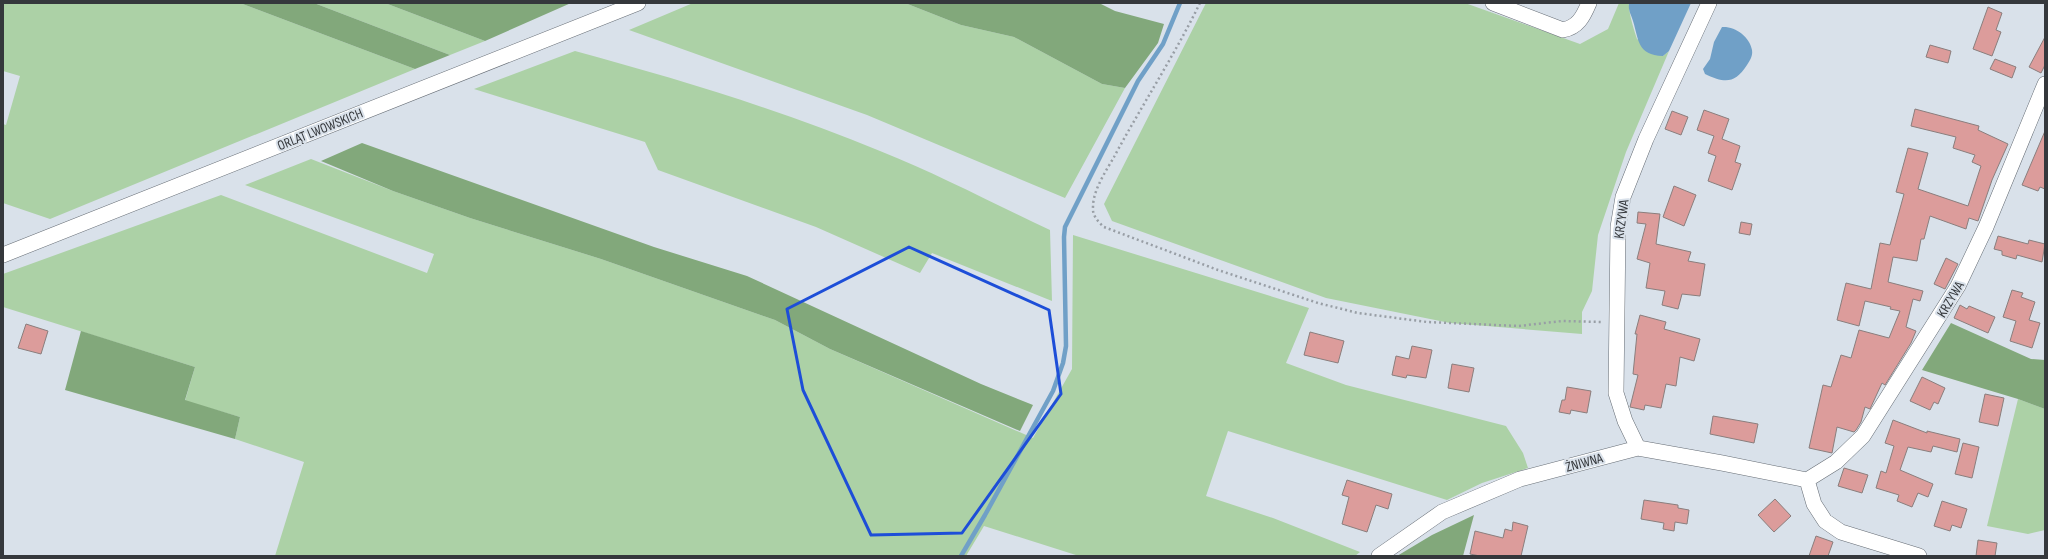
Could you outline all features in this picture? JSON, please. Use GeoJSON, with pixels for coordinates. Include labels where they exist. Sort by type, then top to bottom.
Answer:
{"type":"FeatureCollection","features":[{"type":"Feature","properties":{"kind":"street","name":"ORLĄT LWOWSKICH"},"geometry":{"type":"LineString","coordinates":[[3,255],[638,3]]}},
{"type":"Feature","properties":{"kind":"street"},"geometry":{"type":"LineString","coordinates":[[1494,3],[1563,30],[1571,28],[1578,23],[1589,3]]}},
{"type":"Feature","properties":{"kind":"street","name":"KRZYWA"},"geometry":{"type":"LineString","coordinates":[[1638,448],[1625,421],[1616,392],[1618,227],[1623,197],[1646,138],[1708,3]]}},
{"type":"Feature","properties":{"kind":"street","name":"KRZYWA"},"geometry":{"type":"LineString","coordinates":[[1807,480],[1836,462],[1863,436],[1958,286],[1986,227],[2045,84]]}},
{"type":"Feature","properties":{"kind":"street","name":"ŻNIWNA"},"geometry":{"type":"LineString","coordinates":[[1379,556],[1442,512],[1520,479],[1638,448],[1807,480]]}},
{"type":"Feature","properties":{"kind":"street"},"geometry":{"type":"LineString","coordinates":[[1807,480],[1814,504],[1824,521],[1841,532],[1919,556]]}},
{"type":"Feature","properties":{"kind":"path"},"geometry":{"type":"LineString","coordinates":[[1200,3],[1189,26],[1124,138],[1099,187],[1092,208],[1095,217],[1104,227],[1232,274],[1318,303],[1358,313],[1427,322],[1519,326],[1562,321],[1617,322]]}},
{"type":"Feature","properties":{"kind":"highlighted area"},"geometry":{"type":"Polygon","coordinates":[[[909,247],[1049,310],[1061,394],[962,533],[871,535],[803,390],[787,309],[909,247]]]}},
{"type":"Feature","properties":{"kind":"green space"},"geometry":{"type":"Polygon","coordinates":[[[3,3],[240,3],[415,69],[50,219],[3,203],[3,124],[6,125],[20,76],[3,71],[3,3]]]}},
{"type":"Feature","properties":{"kind":"green space"},"geometry":{"type":"Polygon","coordinates":[[[240,3],[314,3],[450,55],[415,69],[240,3]]]}},
{"type":"Feature","properties":{"kind":"green space"},"geometry":{"type":"Polygon","coordinates":[[[314,3],[385,3],[485,41],[450,55],[314,3]]]}},
{"type":"Feature","properties":{"kind":"green space"},"geometry":{"type":"Polygon","coordinates":[[[385,3],[571,3],[485,41],[385,3]]]}},
{"type":"Feature","properties":{"kind":"green space"},"geometry":{"type":"Polygon","coordinates":[[[693,3],[905,3],[961,25],[1014,37],[1102,84],[1125,88],[1065,198],[867,115],[629,30],[693,3]]]}},
{"type":"Feature","properties":{"kind":"green space"},"geometry":{"type":"Polygon","coordinates":[[[905,3],[1099,3],[1115,11],[1164,24],[1158,43],[1125,88],[1102,84],[1014,37],[961,25],[905,3]]]}},
{"type":"Feature","properties":{"kind":"green space"},"geometry":{"type":"Polygon","coordinates":[[[1206,3],[1465,3],[1580,44],[1608,29],[1619,3],[1629,3],[1630,16],[1637,39],[1663,56],[1669,51],[1626,152],[1598,235],[1592,291],[1582,312],[1582,334],[1450,323],[1326,298],[1112,221],[1104,204],[1206,3]]]}},
{"type":"Feature","properties":{"kind":"green space"},"geometry":{"type":"Polygon","coordinates":[[[575,51],[729,96],[843,136],[923,169],[1050,230],[1052,301],[932,253],[920,273],[816,227],[658,170],[645,142],[474,89],[575,51]]]}},
{"type":"Feature","properties":{"kind":"green space"},"geometry":{"type":"Polygon","coordinates":[[[362,143],[654,247],[747,276],[981,384],[1033,405],[1020,431],[830,349],[775,320],[601,259],[470,218],[393,191],[321,161],[362,143]]]}},
{"type":"Feature","properties":{"kind":"green space"},"geometry":{"type":"Polygon","coordinates":[[[311,159],[393,191],[470,218],[601,259],[775,320],[830,349],[1033,438],[1072,369],[1073,235],[1309,308],[1286,363],[1346,385],[1506,426],[1523,453],[1528,468],[1482,483],[1447,500],[1228,431],[1206,496],[1273,518],[1360,552],[1355,556],[1079,556],[984,526],[966,556],[275,556],[304,462],[235,439],[240,417],[185,401],[195,367],[3,307],[3,274],[221,195],[427,273],[434,254],[245,185],[311,159]]]}},
{"type":"Feature","properties":{"kind":"green space"},"geometry":{"type":"Polygon","coordinates":[[[1951,323],[2031,359],[2045,360],[2045,409],[2018,399],[1922,370],[1951,323]]]}},
{"type":"Feature","properties":{"kind":"green space"},"geometry":{"type":"Polygon","coordinates":[[[81,331],[195,367],[185,400],[240,417],[235,439],[65,390],[81,331]]]}},
{"type":"Feature","properties":{"kind":"green space"},"geometry":{"type":"Polygon","coordinates":[[[2018,399],[2045,409],[2045,530],[2028,534],[1987,526],[2018,399]]]}},
{"type":"Feature","properties":{"kind":"green space"},"geometry":{"type":"Polygon","coordinates":[[[1474,515],[1463,556],[1397,556],[1432,535],[1474,515]]]}},
{"type":"Feature","properties":{"kind":"water"},"geometry":{"type":"Polygon","coordinates":[[[1629,3],[1691,3],[1669,51],[1663,56],[1648,53],[1640,45],[1629,10],[1629,3]]]}},
{"type":"Feature","properties":{"kind":"water"},"geometry":{"type":"Polygon","coordinates":[[[1722,27],[1732,28],[1741,33],[1751,45],[1752,50],[1751,58],[1743,71],[1729,80],[1712,77],[1705,74],[1703,69],[1710,59],[1714,42],[1722,27]]]}},
{"type":"Feature","properties":{"kind":"building"},"geometry":{"type":"Polygon","coordinates":[[[1988,7],[2002,13],[1996,30],[2001,32],[1992,56],[1973,49],[1988,7]]]}},
{"type":"Feature","properties":{"kind":"building"},"geometry":{"type":"Polygon","coordinates":[[[2045,37],[2045,65],[2041,73],[2029,67],[2045,37]]]}},
{"type":"Feature","properties":{"kind":"building"},"geometry":{"type":"Polygon","coordinates":[[[1930,45],[1951,51],[1948,63],[1926,57],[1930,45]]]}},
{"type":"Feature","properties":{"kind":"building"},"geometry":{"type":"Polygon","coordinates":[[[1995,59],[2016,67],[2012,78],[1990,69],[1995,59]]]}},
{"type":"Feature","properties":{"kind":"building"},"geometry":{"type":"Polygon","coordinates":[[[1915,109],[1979,126],[1978,130],[2008,144],[1992,180],[1978,221],[1969,218],[1966,229],[1930,216],[1924,239],[1921,239],[1917,261],[1893,257],[1888,282],[1923,291],[1920,301],[1913,299],[1906,327],[1916,331],[1911,343],[1885,385],[1882,383],[1870,409],[1865,407],[1861,422],[1856,430],[1854,432],[1837,427],[1832,453],[1809,448],[1823,385],[1831,387],[1841,355],[1851,358],[1859,330],[1889,338],[1900,311],[1890,309],[1891,307],[1865,301],[1859,326],[1837,320],[1846,283],[1871,289],[1880,243],[1890,245],[1904,194],[1896,192],[1908,148],[1928,153],[1918,189],[1968,206],[1981,166],[1972,162],[1975,155],[1953,148],[1956,137],[1911,126],[1915,109]]]}},
{"type":"Feature","properties":{"kind":"building"},"geometry":{"type":"Polygon","coordinates":[[[1704,110],[1729,119],[1722,139],[1740,146],[1735,162],[1741,164],[1732,190],[1708,181],[1716,156],[1708,153],[1714,136],[1697,130],[1704,110]]]}},
{"type":"Feature","properties":{"kind":"building"},"geometry":{"type":"Polygon","coordinates":[[[1672,111],[1688,117],[1681,135],[1665,129],[1672,111]]]}},
{"type":"Feature","properties":{"kind":"building"},"geometry":{"type":"Polygon","coordinates":[[[2045,131],[2045,189],[2040,187],[2038,191],[2022,185],[2045,131]]]}},
{"type":"Feature","properties":{"kind":"building"},"geometry":{"type":"Polygon","coordinates":[[[1674,186],[1696,195],[1684,226],[1663,217],[1674,186]]]}},
{"type":"Feature","properties":{"kind":"building"},"geometry":{"type":"Polygon","coordinates":[[[1638,212],[1660,214],[1656,244],[1691,252],[1688,261],[1705,264],[1700,296],[1682,294],[1678,309],[1662,305],[1665,291],[1646,288],[1650,263],[1637,259],[1646,224],[1637,223],[1638,212]]]}},
{"type":"Feature","properties":{"kind":"building"},"geometry":{"type":"Polygon","coordinates":[[[1741,222],[1752,224],[1750,235],[1739,233],[1741,222]]]}},
{"type":"Feature","properties":{"kind":"building"},"geometry":{"type":"Polygon","coordinates":[[[1998,236],[2028,244],[2029,240],[2045,244],[2042,262],[2017,255],[2016,259],[2002,255],[2002,251],[1994,249],[1998,236]]]}},
{"type":"Feature","properties":{"kind":"building"},"geometry":{"type":"Polygon","coordinates":[[[1946,258],[1958,264],[1945,289],[1934,284],[1946,258]]]}},
{"type":"Feature","properties":{"kind":"building"},"geometry":{"type":"Polygon","coordinates":[[[2012,290],[2023,293],[2021,297],[2035,302],[2029,320],[2040,323],[2032,348],[2010,341],[2016,321],[2003,317],[2012,290]]]}},
{"type":"Feature","properties":{"kind":"building"},"geometry":{"type":"Polygon","coordinates":[[[1960,305],[1967,309],[1969,306],[1995,317],[1988,333],[1954,318],[1960,305]]]}},
{"type":"Feature","properties":{"kind":"building"},"geometry":{"type":"Polygon","coordinates":[[[1640,315],[1666,322],[1664,329],[1700,339],[1694,361],[1680,357],[1676,386],[1666,384],[1661,408],[1645,405],[1644,410],[1630,407],[1638,375],[1633,374],[1637,334],[1635,334],[1640,315]]]}},
{"type":"Feature","properties":{"kind":"building"},"geometry":{"type":"Polygon","coordinates":[[[26,324],[48,331],[41,354],[18,348],[26,324]]]}},
{"type":"Feature","properties":{"kind":"building"},"geometry":{"type":"Polygon","coordinates":[[[1310,332],[1344,341],[1338,363],[1304,355],[1310,332]]]}},
{"type":"Feature","properties":{"kind":"building"},"geometry":{"type":"Polygon","coordinates":[[[1412,346],[1432,350],[1426,378],[1407,375],[1406,378],[1392,375],[1396,356],[1409,359],[1412,346]]]}},
{"type":"Feature","properties":{"kind":"building"},"geometry":{"type":"Polygon","coordinates":[[[1452,364],[1474,368],[1469,392],[1448,388],[1452,364]]]}},
{"type":"Feature","properties":{"kind":"building"},"geometry":{"type":"Polygon","coordinates":[[[1922,377],[1945,388],[1938,404],[1934,402],[1930,410],[1910,401],[1922,377]]]}},
{"type":"Feature","properties":{"kind":"building"},"geometry":{"type":"Polygon","coordinates":[[[1567,387],[1591,391],[1587,413],[1571,410],[1570,414],[1559,412],[1562,400],[1565,400],[1567,387]]]}},
{"type":"Feature","properties":{"kind":"building"},"geometry":{"type":"Polygon","coordinates":[[[1985,394],[2004,398],[1998,426],[1979,422],[1985,394]]]}},
{"type":"Feature","properties":{"kind":"building"},"geometry":{"type":"Polygon","coordinates":[[[1713,416],[1758,424],[1754,443],[1710,434],[1713,416]]]}},
{"type":"Feature","properties":{"kind":"building"},"geometry":{"type":"Polygon","coordinates":[[[1893,420],[1927,433],[1927,431],[1960,439],[1957,452],[1933,446],[1931,452],[1908,447],[1900,470],[1933,484],[1928,497],[1918,493],[1912,507],[1897,501],[1899,495],[1876,488],[1881,471],[1886,473],[1894,446],[1885,443],[1893,420]]]}},
{"type":"Feature","properties":{"kind":"building"},"geometry":{"type":"Polygon","coordinates":[[[1963,443],[1979,447],[1972,478],[1955,474],[1963,443]]]}},
{"type":"Feature","properties":{"kind":"building"},"geometry":{"type":"Polygon","coordinates":[[[1844,468],[1868,475],[1862,493],[1838,486],[1844,468]]]}},
{"type":"Feature","properties":{"kind":"building"},"geometry":{"type":"Polygon","coordinates":[[[1347,480],[1392,494],[1388,509],[1376,505],[1367,532],[1342,524],[1349,497],[1342,495],[1347,480]]]}},
{"type":"Feature","properties":{"kind":"building"},"geometry":{"type":"Polygon","coordinates":[[[1775,499],[1791,516],[1774,532],[1758,515],[1775,499]]]}},
{"type":"Feature","properties":{"kind":"building"},"geometry":{"type":"Polygon","coordinates":[[[1644,500],[1678,505],[1678,508],[1689,510],[1687,524],[1675,522],[1674,531],[1663,529],[1664,523],[1641,519],[1644,500]]]}},
{"type":"Feature","properties":{"kind":"building"},"geometry":{"type":"Polygon","coordinates":[[[1942,501],[1967,509],[1961,528],[1952,525],[1950,531],[1934,526],[1942,501]]]}},
{"type":"Feature","properties":{"kind":"building"},"geometry":{"type":"Polygon","coordinates":[[[1513,522],[1528,526],[1521,556],[1480,556],[1470,554],[1475,531],[1503,538],[1505,529],[1512,531],[1513,522]]]}},
{"type":"Feature","properties":{"kind":"building"},"geometry":{"type":"Polygon","coordinates":[[[1816,536],[1833,542],[1828,556],[1809,556],[1816,536]]]}},
{"type":"Feature","properties":{"kind":"building"},"geometry":{"type":"Polygon","coordinates":[[[1978,540],[1997,543],[1995,556],[1976,556],[1978,540]]]}},
{"type":"Feature","properties":{"kind":"waterway"},"geometry":{"type":"LineString","coordinates":[[961,556],[1053,391],[1063,363],[1066,346],[1065,227],[1138,81],[1163,44],[1180,3]]}}]}
